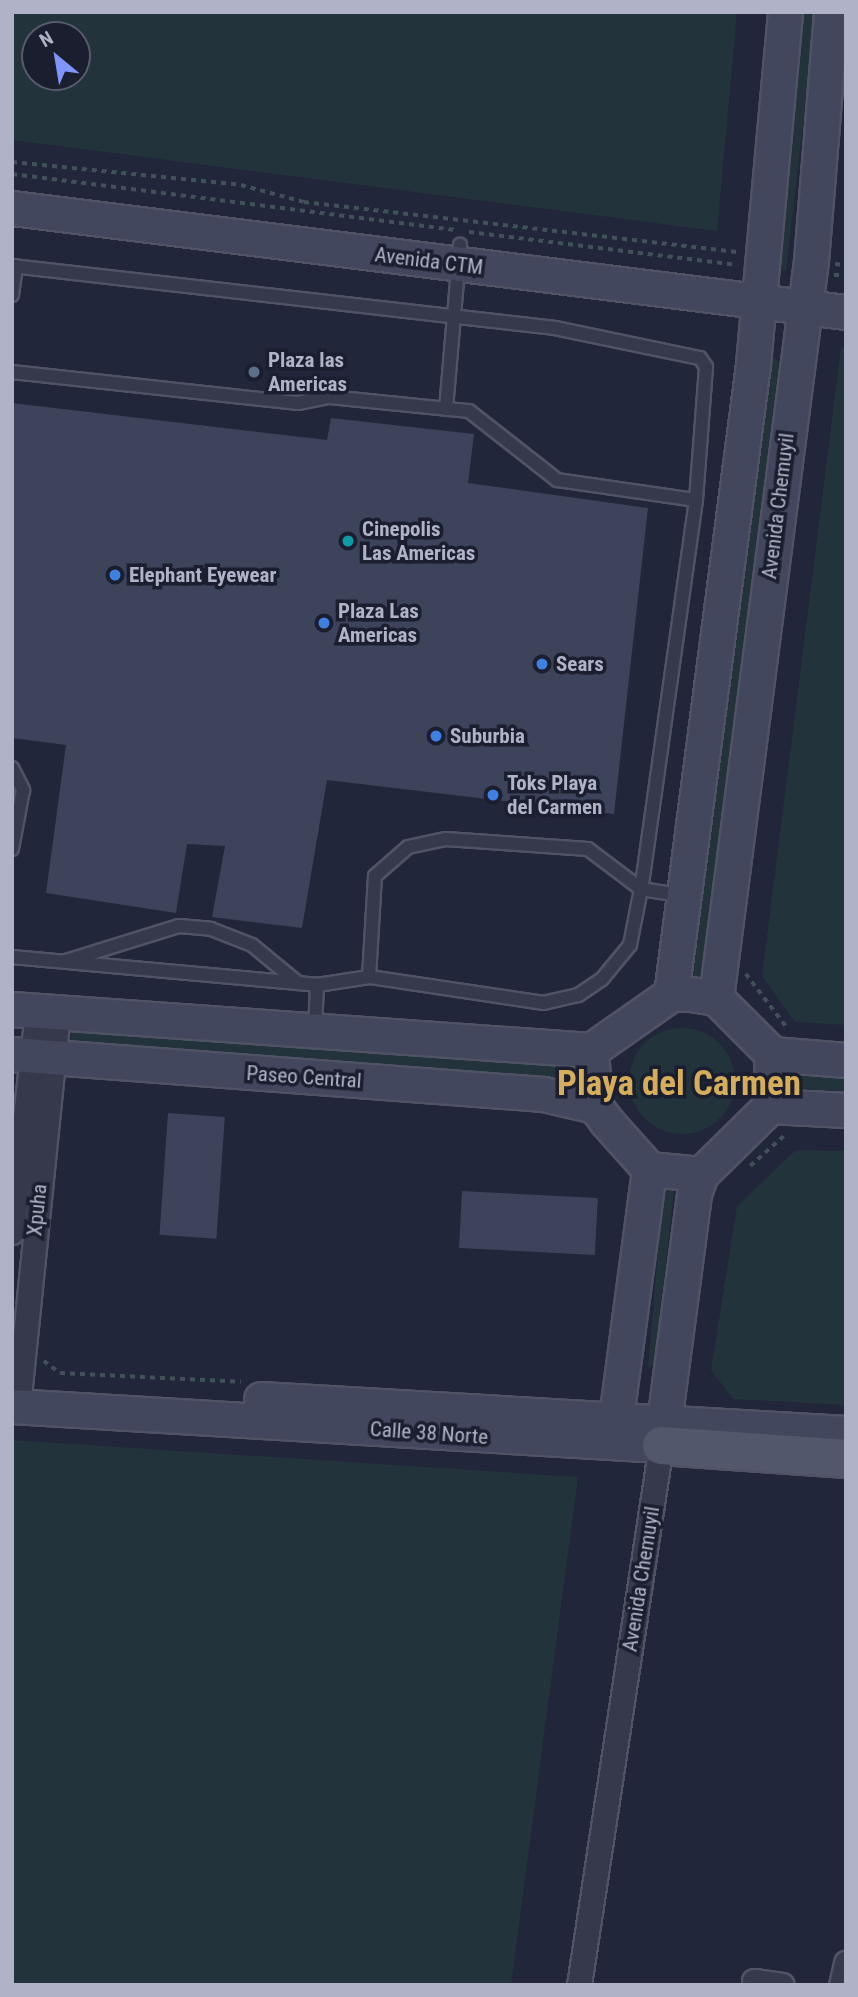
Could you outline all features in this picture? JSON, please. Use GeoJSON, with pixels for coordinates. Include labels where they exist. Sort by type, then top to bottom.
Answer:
{"type":"FeatureCollection","features":[{"type":"Feature","properties":{"kind":"main road","name":"Avenida Chemuyil"},"geometry":{"type":"LineString","coordinates":[[671,994],[680,895],[724,595],[755,276],[785,12]]}},
{"type":"Feature","properties":{"kind":"main road","name":"Avenida Chemuyil"},"geometry":{"type":"LineString","coordinates":[[716,998],[804,290],[831,12]]}},
{"type":"Feature","properties":{"kind":"main road","name":"Avenida CTM"},"geometry":{"type":"LineString","coordinates":[[12,190],[460,255]]}},
{"type":"Feature","properties":{"kind":"main road","name":"Avenida CTM"},"geometry":{"type":"LineString","coordinates":[[12,208],[460,255],[755,276],[804,290],[846,312]]}},
{"type":"Feature","properties":{"kind":"main road","name":"Avenida CTM"},"geometry":{"type":"LineString","coordinates":[[804,290],[846,292]]}},
{"type":"Feature","properties":{"kind":"main road"},"geometry":{"type":"LineString","coordinates":[[781,1117],[772,1054],[716,998],[671,994],[591,1050],[595,1106],[649,1169],[701,1174],[781,1117],[846,1110]]}},
{"type":"Feature","properties":{"kind":"main road","name":"Paseo Central"},"geometry":{"type":"LineString","coordinates":[[36,1012],[314,1035],[591,1050]]}},
{"type":"Feature","properties":{"kind":"main road"},"geometry":{"type":"LineString","coordinates":[[772,1054],[846,1060]]}},
{"type":"Feature","properties":{"kind":"main road","name":"Paseo Central"},"geometry":{"type":"LineString","coordinates":[[33,1058],[543,1094],[595,1106]]}},
{"type":"Feature","properties":{"kind":"main road"},"geometry":{"type":"LineString","coordinates":[[614,1431],[649,1169]]}},
{"type":"Feature","properties":{"kind":"main road","name":"Avenida Chemuyil"},"geometry":{"type":"LineString","coordinates":[[663,1433],[701,1174]]}},
{"type":"Feature","properties":{"kind":"main road","name":"Calle 38 Norte"},"geometry":{"type":"LineString","coordinates":[[15,1395],[614,1431],[846,1433]]}},
{"type":"Feature","properties":{"kind":"main road","name":"Calle 38 Norte"},"geometry":{"type":"LineString","coordinates":[[663,1433],[846,1458]]}},
{"type":"Feature","properties":{"kind":"street","name":"Xpuha"},"geometry":{"type":"LineString","coordinates":[[15,1395],[36,1012]]}},
{"type":"Feature","properties":{"kind":"street","name":"Xpuha"},"geometry":{"type":"LineString","coordinates":[[12,1232],[33,1058]]}},
{"type":"Feature","properties":{"kind":"street","name":"Avenida Chemuyil"},"geometry":{"type":"LineString","coordinates":[[579,1985],[663,1433]]}},
{"type":"Feature","properties":{"kind":"street"},"geometry":{"type":"LineString","coordinates":[[841,1985],[846,1963]]}},
{"type":"Feature","properties":{"kind":"street"},"geometry":{"type":"LineString","coordinates":[[754,1980],[782,1985]]}},
{"type":"Feature","properties":{"kind":"lane"},"geometry":{"type":"LineString","coordinates":[[446,409],[460,255]]}},
{"type":"Feature","properties":{"kind":"lane"},"geometry":{"type":"LineString","coordinates":[[12,295],[14,266],[456,318],[694,353],[706,367],[696,500],[640,889],[630,945],[610,971],[578,995],[544,1003],[369,977],[317,985],[12,957]]}},
{"type":"Feature","properties":{"kind":"lane"},"geometry":{"type":"LineString","coordinates":[[12,372],[298,403],[330,397],[446,409],[482,416],[557,480],[696,500]]}},
{"type":"Feature","properties":{"kind":"lane"},"geometry":{"type":"LineString","coordinates":[[12,768],[23,790],[12,849]]}},
{"type":"Feature","properties":{"kind":"lane"},"geometry":{"type":"LineString","coordinates":[[369,977],[375,876],[408,848],[446,839],[589,849],[640,889],[680,895]]}},
{"type":"Feature","properties":{"kind":"lane"},"geometry":{"type":"LineString","coordinates":[[62,963],[179,926],[252,945],[299,983]]}},
{"type":"Feature","properties":{"kind":"lane"},"geometry":{"type":"LineString","coordinates":[[314,1035],[317,985]]}},
{"type":"Feature","properties":{"kind":"path"},"geometry":{"type":"LineString","coordinates":[[12,162],[241,185],[304,202],[755,276]]}},
{"type":"Feature","properties":{"kind":"path"},"geometry":{"type":"LineString","coordinates":[[12,174],[755,276]]}},
{"type":"Feature","properties":{"kind":"path"},"geometry":{"type":"LineString","coordinates":[[804,290],[846,275]]}},
{"type":"Feature","properties":{"kind":"path"},"geometry":{"type":"LineString","coordinates":[[744,970],[789,1030],[803,1032]]}},
{"type":"Feature","properties":{"kind":"path"},"geometry":{"type":"LineString","coordinates":[[744,1171],[781,1117]]}},
{"type":"Feature","properties":{"kind":"shaded area"},"geometry":{"type":"Polygon","coordinates":[[[12,12],[737,12],[717,231],[12,140],[12,12]]]}},
{"type":"Feature","properties":{"kind":"shaded area"},"geometry":{"type":"Polygon","coordinates":[[[802,12],[816,12],[786,271],[777,269],[802,12]]]}},
{"type":"Feature","properties":{"kind":"shaded area"},"geometry":{"type":"Polygon","coordinates":[[[841,348],[846,348],[846,1025],[795,1022],[762,976],[841,348]]]}},
{"type":"Feature","properties":{"kind":"shaded area"},"geometry":{"type":"Polygon","coordinates":[[[773,356],[779,363],[701,981],[691,980],[773,356]]]}},
{"type":"Feature","properties":{"kind":"shaded area"},"geometry":{"type":"Polygon","coordinates":[[[682,1028],[702,1032],[719,1044],[731,1061],[735,1081],[731,1101],[719,1118],[702,1130],[682,1134],[662,1130],[645,1118],[633,1101],[629,1081],[633,1061],[645,1044],[662,1032],[682,1028]]]}},
{"type":"Feature","properties":{"kind":"shaded area"},"geometry":{"type":"Polygon","coordinates":[[[72,1029],[578,1066],[577,1084],[70,1044],[72,1029]]]}},
{"type":"Feature","properties":{"kind":"shaded area"},"geometry":{"type":"Polygon","coordinates":[[[792,1072],[846,1076],[845,1092],[791,1088],[792,1072]]]}},
{"type":"Feature","properties":{"kind":"shaded area"},"geometry":{"type":"Polygon","coordinates":[[[796,1150],[846,1151],[846,1405],[733,1399],[711,1370],[737,1206],[796,1150]]]}},
{"type":"Feature","properties":{"kind":"shaded area"},"geometry":{"type":"Polygon","coordinates":[[[664,1182],[675,1183],[654,1364],[648,1368],[664,1182]]]}},
{"type":"Feature","properties":{"kind":"shaded area"},"geometry":{"type":"Polygon","coordinates":[[[12,1440],[578,1477],[511,1985],[12,1985],[12,1440]]]}},
{"type":"Feature","properties":{"kind":"building","name":"Plaza Las Americas"},"geometry":{"type":"Polygon","coordinates":[[[12,403],[327,440],[331,418],[474,434],[468,483],[648,508],[614,814],[327,780],[302,928],[212,917],[225,846],[187,844],[176,913],[46,893],[66,745],[12,738],[12,403]]]}},
{"type":"Feature","properties":{"kind":"building"},"geometry":{"type":"Polygon","coordinates":[[[168,1113],[225,1117],[216,1239],[159,1235],[168,1113]]]}},
{"type":"Feature","properties":{"kind":"building"},"geometry":{"type":"Polygon","coordinates":[[[462,1191],[598,1198],[595,1255],[459,1248],[462,1191]]]}},
{"type":"Feature","properties":{"kind":"place","name":"Plaza las Americas"},"geometry":{"type":"Point","coordinates":[254,372]}},
{"type":"Feature","properties":{"kind":"place","name":"Cinepolis Las Americas"},"geometry":{"type":"Point","coordinates":[348,541]}},
{"type":"Feature","properties":{"kind":"place","name":"Elephant Eyewear"},"geometry":{"type":"Point","coordinates":[115,575]}},
{"type":"Feature","properties":{"kind":"place","name":"Plaza Las Americas"},"geometry":{"type":"Point","coordinates":[324,623]}},
{"type":"Feature","properties":{"kind":"place","name":"Sears"},"geometry":{"type":"Point","coordinates":[542,664]}},
{"type":"Feature","properties":{"kind":"place","name":"Suburbia"},"geometry":{"type":"Point","coordinates":[436,736]}},
{"type":"Feature","properties":{"kind":"place","name":"Toks Playa del Carmen"},"geometry":{"type":"Point","coordinates":[493,795]}},
{"type":"Feature","properties":{"kind":"district","name":"Playa del Carmen"},"geometry":{"type":"Point","coordinates":[679,1084]}}]}
